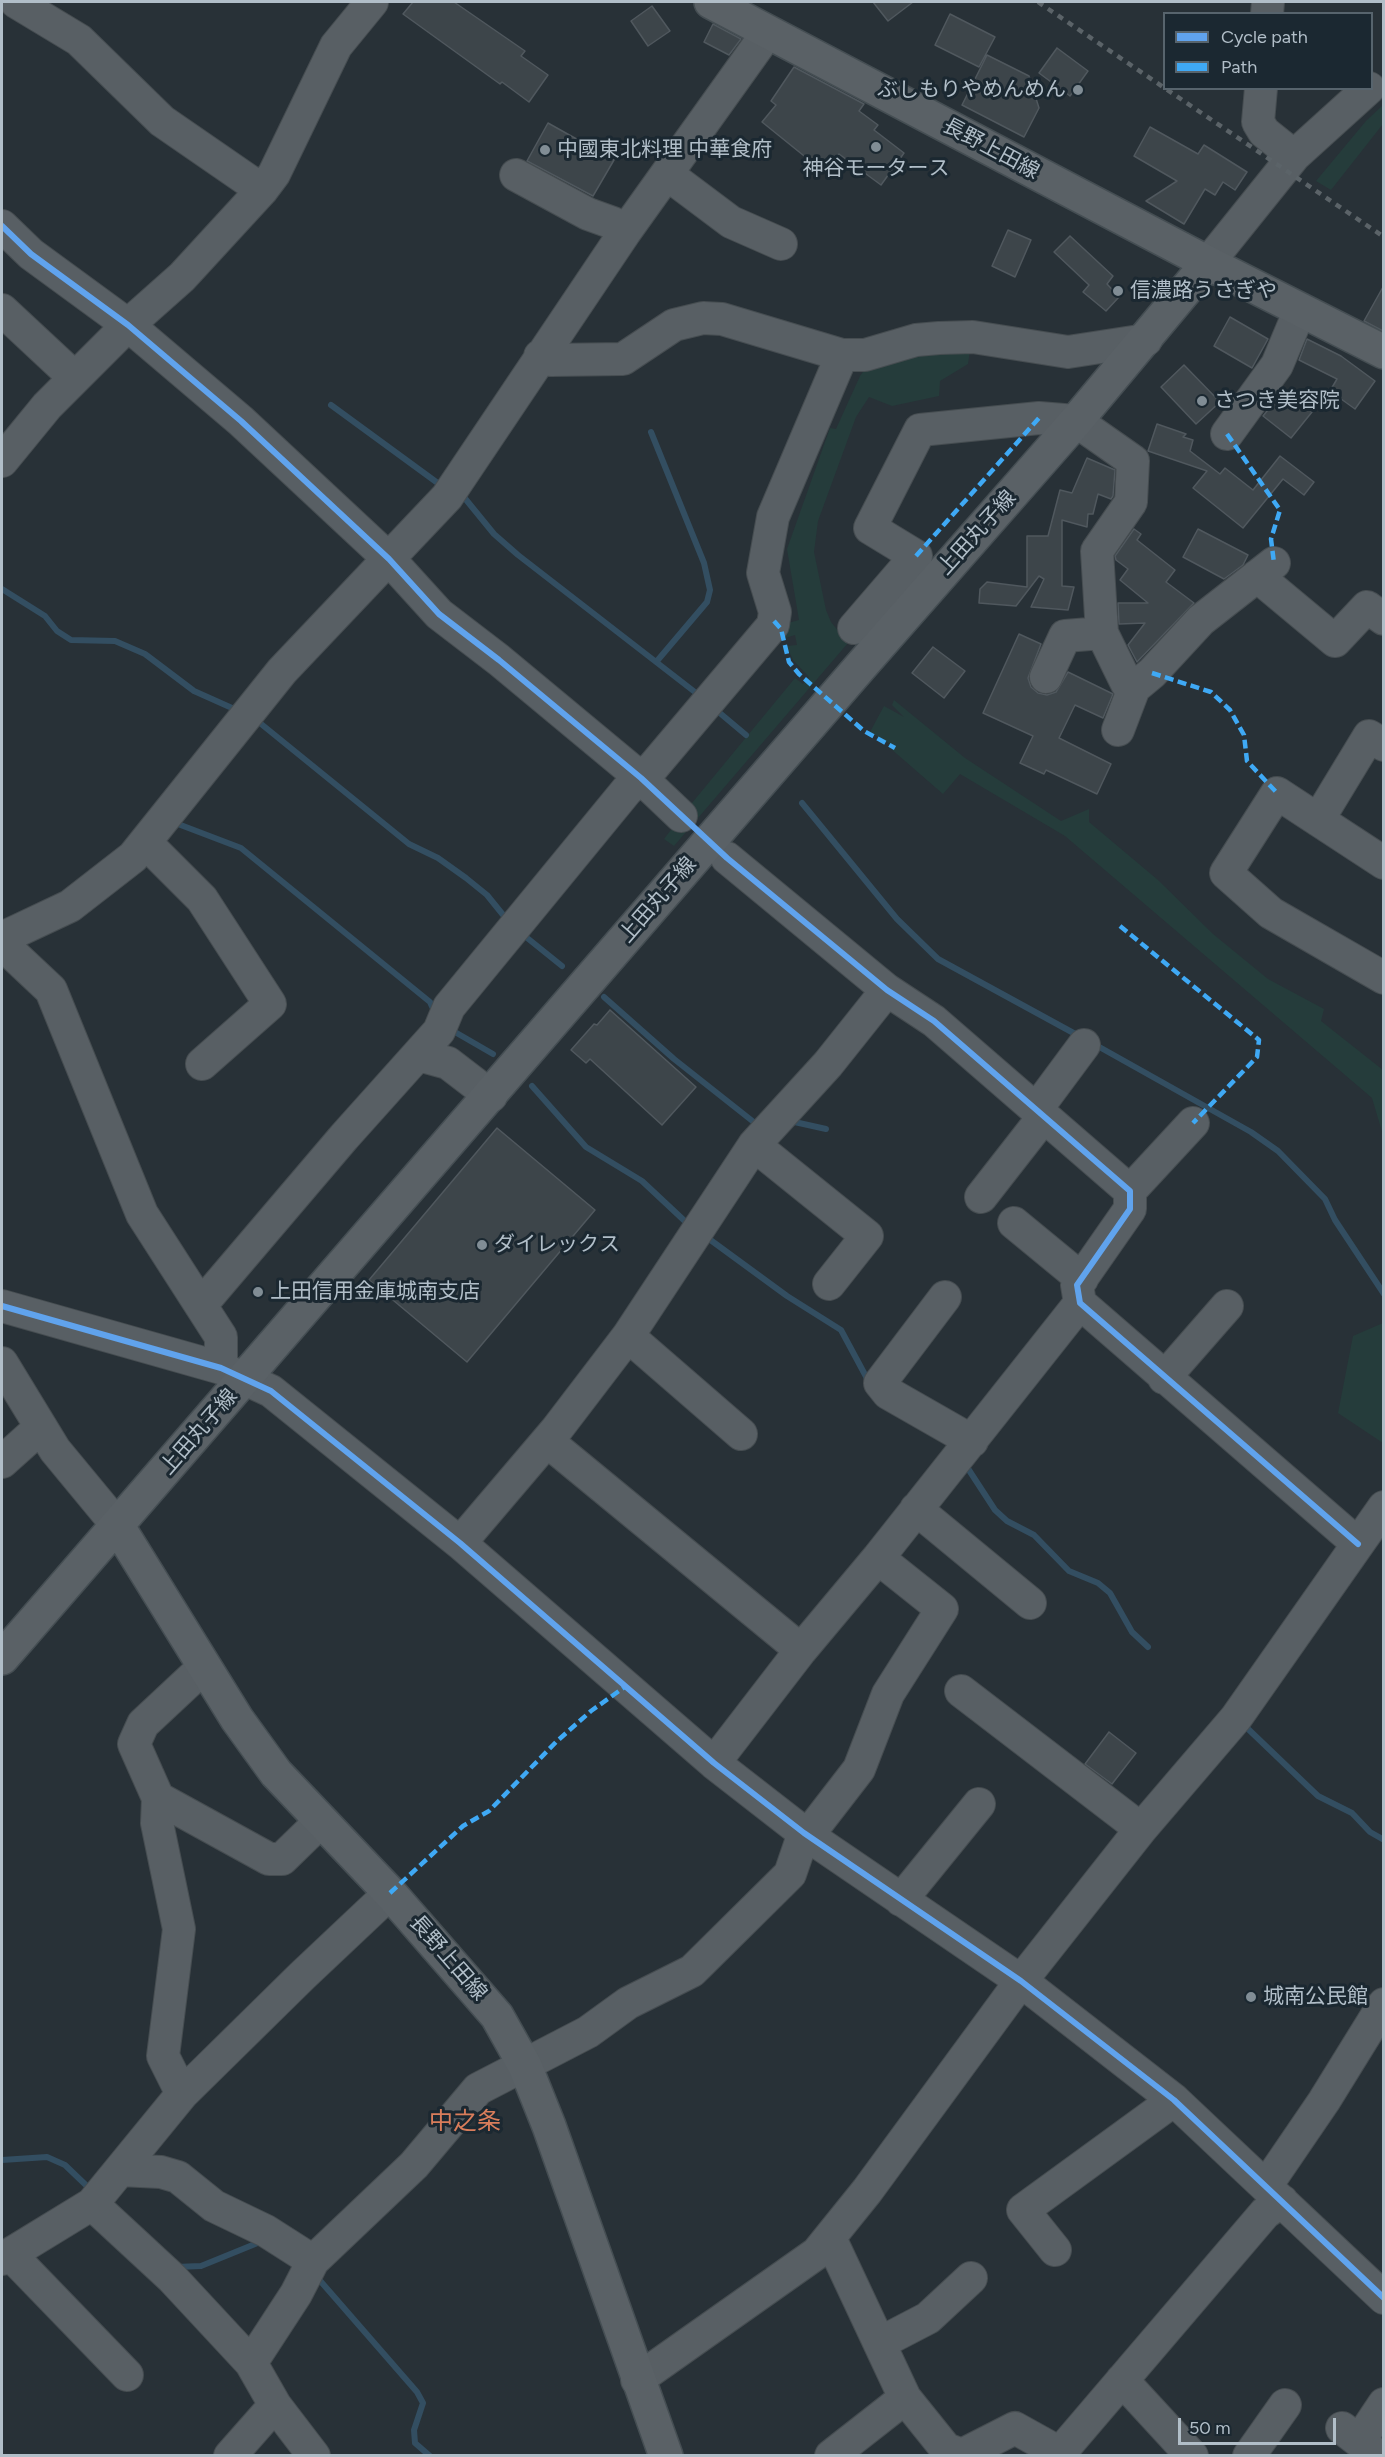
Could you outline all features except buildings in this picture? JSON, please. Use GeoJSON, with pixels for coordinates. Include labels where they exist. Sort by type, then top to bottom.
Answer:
{"type":"FeatureCollection","features":[{"type":"Feature","properties":{"kind":"main road","name":"長野上田線"},"geometry":{"type":"LineString","coordinates":[[720,3],[768,32],[1208,263]]}},
{"type":"Feature","properties":{"kind":"main road"},"geometry":{"type":"LineString","coordinates":[[1208,263],[1383,352]]}},
{"type":"Feature","properties":{"kind":"main road","name":"上田丸子線"},"geometry":{"type":"LineString","coordinates":[[2,1658],[117,1525],[233,1374],[491,1096],[861,666],[1076,422],[1208,263]]}},
{"type":"Feature","properties":{"kind":"main road","name":"長野上田線"},"geometry":{"type":"LineString","coordinates":[[117,1525],[204,1667],[276,1773],[390,1893],[497,2016],[525,2066],[549,2126],[666,2456]]}},
{"type":"Feature","properties":{"kind":"street"},"geometry":{"type":"LineString","coordinates":[[16,2],[79,40],[162,121],[262,190]]}},
{"type":"Feature","properties":{"kind":"street"},"geometry":{"type":"LineString","coordinates":[[2,461],[47,406],[128,325],[182,277],[262,190],[274,174],[336,46],[372,2]]}},
{"type":"Feature","properties":{"kind":"street"},"geometry":{"type":"LineString","coordinates":[[2,938],[70,906],[133,857],[282,671],[447,497],[625,232],[768,32]]}},
{"type":"Feature","properties":{"kind":"street"},"geometry":{"type":"LineString","coordinates":[[1261,90],[1258,122],[1264,132],[1293,156]]}},
{"type":"Feature","properties":{"kind":"street"},"geometry":{"type":"LineString","coordinates":[[1208,263],[1293,156],[1368,90]]}},
{"type":"Feature","properties":{"kind":"street"},"geometry":{"type":"LineString","coordinates":[[667,174],[731,222],[781,244]]}},
{"type":"Feature","properties":{"kind":"street"},"geometry":{"type":"LineString","coordinates":[[516,175],[588,214],[613,223],[625,232]]}},
{"type":"Feature","properties":{"kind":"street"},"geometry":{"type":"LineString","coordinates":[[2,226],[31,254],[128,325],[241,421],[389,559],[439,614],[499,660],[641,778],[681,816]]}},
{"type":"Feature","properties":{"kind":"street"},"geometry":{"type":"LineString","coordinates":[[2,310],[75,378]]}},
{"type":"Feature","properties":{"kind":"street"},"geometry":{"type":"LineString","coordinates":[[1227,434],[1277,365],[1300,310]]}},
{"type":"Feature","properties":{"kind":"street"},"geometry":{"type":"LineString","coordinates":[[540,356],[551,360],[623,359],[674,325],[703,318],[722,319],[842,355],[866,355],[916,340],[939,338],[973,337],[1068,352],[1146,340]]}},
{"type":"Feature","properties":{"kind":"street"},"geometry":{"type":"LineString","coordinates":[[201,1305],[344,1137],[440,1031],[449,1007],[627,790],[641,778],[773,625],[775,612],[763,573],[773,517],[842,355]]}},
{"type":"Feature","properties":{"kind":"street"},"geometry":{"type":"LineString","coordinates":[[854,628],[916,556],[870,528],[920,430],[1039,418],[1076,422],[1133,461],[1131,502],[1097,551],[1102,633],[1127,684],[1134,688]]}},
{"type":"Feature","properties":{"kind":"street"},"geometry":{"type":"LineString","coordinates":[[1118,730],[1134,688],[1152,673],[1201,620],[1265,569],[1335,641],[1367,606],[1383,619]]}},
{"type":"Feature","properties":{"kind":"street"},"geometry":{"type":"LineString","coordinates":[[1046,677],[1065,636],[1102,633]]}},
{"type":"Feature","properties":{"kind":"street"},"geometry":{"type":"LineString","coordinates":[[1318,820],[1369,736],[1383,746]]}},
{"type":"Feature","properties":{"kind":"street"},"geometry":{"type":"LineString","coordinates":[[1383,863],[1277,793],[1226,873],[1271,913],[1383,978]]}},
{"type":"Feature","properties":{"kind":"street"},"geometry":{"type":"LineString","coordinates":[[145,842],[202,899],[270,1004],[202,1064]]}},
{"type":"Feature","properties":{"kind":"street"},"geometry":{"type":"LineString","coordinates":[[727,858],[887,990],[934,1021],[1039,1115],[1130,1191]]}},
{"type":"Feature","properties":{"kind":"street"},"geometry":{"type":"LineString","coordinates":[[2,944],[51,990],[142,1214],[221,1337],[233,1374]]}},
{"type":"Feature","properties":{"kind":"street"},"geometry":{"type":"LineString","coordinates":[[460,1543],[547,1441],[628,1336],[754,1145],[828,1064],[887,990]]}},
{"type":"Feature","properties":{"kind":"street"},"geometry":{"type":"LineString","coordinates":[[981,1197],[1038,1124],[1041,1103],[1084,1045]]}},
{"type":"Feature","properties":{"kind":"street"},"geometry":{"type":"LineString","coordinates":[[419,1055],[448,1063],[491,1096]]}},
{"type":"Feature","properties":{"kind":"street"},"geometry":{"type":"LineString","coordinates":[[714,1762],[801,1650],[879,1558],[972,1441],[1081,1291],[1130,1209],[1130,1191],[1193,1124]]}},
{"type":"Feature","properties":{"kind":"street"},"geometry":{"type":"LineString","coordinates":[[754,1145],[867,1236],[829,1284]]}},
{"type":"Feature","properties":{"kind":"street"},"geometry":{"type":"LineString","coordinates":[[1014,1223],[1164,1378],[1358,1544]]}},
{"type":"Feature","properties":{"kind":"street"},"geometry":{"type":"LineString","coordinates":[[945,1298],[880,1383],[888,1393],[972,1441]]}},
{"type":"Feature","properties":{"kind":"street"},"geometry":{"type":"LineString","coordinates":[[2,1306],[233,1374],[271,1391],[460,1543],[714,1762],[806,1834],[1022,1981],[1174,2100],[1383,2298]]}},
{"type":"Feature","properties":{"kind":"street"},"geometry":{"type":"LineString","coordinates":[[1164,1378],[1227,1306]]}},
{"type":"Feature","properties":{"kind":"street"},"geometry":{"type":"LineString","coordinates":[[628,1336],[741,1434]]}},
{"type":"Feature","properties":{"kind":"street"},"geometry":{"type":"LineString","coordinates":[[2,1363],[55,1450],[117,1525]]}},
{"type":"Feature","properties":{"kind":"street"},"geometry":{"type":"LineString","coordinates":[[2,1462],[41,1427]]}},
{"type":"Feature","properties":{"kind":"street"},"geometry":{"type":"LineString","coordinates":[[547,1441],[801,1650]]}},
{"type":"Feature","properties":{"kind":"street"},"geometry":{"type":"LineString","coordinates":[[637,2379],[817,2253],[830,2238],[1022,1981],[1141,1829],[1236,1718],[1383,1508]]}},
{"type":"Feature","properties":{"kind":"street"},"geometry":{"type":"LineString","coordinates":[[916,1509],[1030,1603]]}},
{"type":"Feature","properties":{"kind":"street"},"geometry":{"type":"LineString","coordinates":[[251,2362],[296,2294],[309,2268],[414,2165],[478,2089],[588,2032],[628,2003],[692,1971],[790,1874],[806,1834],[859,1769],[888,1694],[942,1609],[879,1558]]}},
{"type":"Feature","properties":{"kind":"street"},"geometry":{"type":"LineString","coordinates":[[182,2094],[164,2056],[179,1929],[157,1823],[158,1798],[134,1744],[143,1724],[204,1667]]}},
{"type":"Feature","properties":{"kind":"street"},"geometry":{"type":"LineString","coordinates":[[961,1691],[1141,1829]]}},
{"type":"Feature","properties":{"kind":"street"},"geometry":{"type":"LineString","coordinates":[[158,1798],[268,1859],[282,1859],[320,1821]]}},
{"type":"Feature","properties":{"kind":"street"},"geometry":{"type":"LineString","coordinates":[[901,1900],[979,1804]]}},
{"type":"Feature","properties":{"kind":"street"},"geometry":{"type":"LineString","coordinates":[[102,2192],[182,2094],[390,1893]]}},
{"type":"Feature","properties":{"kind":"street"},"geometry":{"type":"LineString","coordinates":[[830,2238],[905,2397],[946,2449],[962,2456],[1015,2428],[1060,2454],[1264,2213],[1324,2101],[1383,2004]]}},
{"type":"Feature","properties":{"kind":"street"},"geometry":{"type":"LineString","coordinates":[[1056,2250],[1023,2210],[1174,2100]]}},
{"type":"Feature","properties":{"kind":"street"},"geometry":{"type":"LineString","coordinates":[[127,2375],[6,2257],[102,2192],[161,2172],[178,2177],[214,2206],[266,2231],[309,2268]]}},
{"type":"Feature","properties":{"kind":"street"},"geometry":{"type":"LineString","coordinates":[[102,2192],[172,2278],[251,2362],[275,2405],[314,2456]]}},
{"type":"Feature","properties":{"kind":"street"},"geometry":{"type":"LineString","coordinates":[[880,2343],[928,2318],[971,2278]]}},
{"type":"Feature","properties":{"kind":"street"},"geometry":{"type":"LineString","coordinates":[[1122,2380],[1192,2456]]}},
{"type":"Feature","properties":{"kind":"street"},"geometry":{"type":"LineString","coordinates":[[831,2456],[905,2397]]}},
{"type":"Feature","properties":{"kind":"street"},"geometry":{"type":"LineString","coordinates":[[1360,2441],[1383,2404]]}},
{"type":"Feature","properties":{"kind":"street"},"geometry":{"type":"LineString","coordinates":[[230,2456],[275,2405]]}},
{"type":"Feature","properties":{"kind":"street"},"geometry":{"type":"LineString","coordinates":[[1249,2456],[1285,2405]]}},
{"type":"Feature","properties":{"kind":"green space"},"geometry":{"type":"Polygon","coordinates":[[[1383,105],[1383,124],[1331,190],[1316,181],[1366,121],[1383,105]]]}},
{"type":"Feature","properties":{"kind":"green space"},"geometry":{"type":"Polygon","coordinates":[[[971,343],[968,364],[940,381],[939,396],[892,406],[869,397],[856,417],[818,521],[814,552],[826,610],[831,622],[848,643],[674,846],[664,839],[687,809],[795,678],[803,684],[809,677],[793,660],[787,646],[797,645],[795,635],[785,638],[788,623],[799,620],[787,549],[830,428],[836,429],[860,376],[865,369],[971,343]]]}},
{"type":"Feature","properties":{"kind":"green space"},"geometry":{"type":"Polygon","coordinates":[[[894,700],[965,758],[1061,821],[1089,809],[1089,822],[1158,880],[1213,934],[1268,979],[1324,1009],[1321,1021],[1383,1070],[1383,1135],[1372,1098],[1065,836],[960,774],[943,794],[890,748],[892,745],[870,732],[884,706],[904,717],[892,705],[894,700]]]}},
{"type":"Feature","properties":{"kind":"green space"},"geometry":{"type":"Polygon","coordinates":[[[1383,1323],[1383,1443],[1338,1413],[1353,1336],[1383,1323]]]}},
{"type":"Feature","properties":{"kind":"waterway"},"geometry":{"type":"LineString","coordinates":[[331,405],[439,484]]}},
{"type":"Feature","properties":{"kind":"waterway"},"geometry":{"type":"LineString","coordinates":[[651,432],[704,563],[710,590],[707,602],[657,661]]}},
{"type":"Feature","properties":{"kind":"waterway"},"geometry":{"type":"LineString","coordinates":[[463,496],[494,534],[518,555],[700,696]]}},
{"type":"Feature","properties":{"kind":"waterway"},"geometry":{"type":"LineString","coordinates":[[2,589],[45,616],[57,631],[71,640],[115,641],[145,654],[194,691],[232,708]]}},
{"type":"Feature","properties":{"kind":"waterway"},"geometry":{"type":"LineString","coordinates":[[715,709],[746,735]]}},
{"type":"Feature","properties":{"kind":"waterway"},"geometry":{"type":"LineString","coordinates":[[255,719],[409,844],[438,858],[466,878],[487,895],[508,921]]}},
{"type":"Feature","properties":{"kind":"waterway"},"geometry":{"type":"LineString","coordinates":[[802,803],[897,919],[938,959],[1079,1036]]}},
{"type":"Feature","properties":{"kind":"waterway"},"geometry":{"type":"LineString","coordinates":[[178,824],[241,848],[430,1002],[435,1013]]}},
{"type":"Feature","properties":{"kind":"waterway"},"geometry":{"type":"LineString","coordinates":[[521,933],[562,966]]}},
{"type":"Feature","properties":{"kind":"waterway"},"geometry":{"type":"LineString","coordinates":[[604,997],[674,1059],[760,1127]]}},
{"type":"Feature","properties":{"kind":"waterway"},"geometry":{"type":"LineString","coordinates":[[448,1028],[493,1054]]}},
{"type":"Feature","properties":{"kind":"waterway"},"geometry":{"type":"LineString","coordinates":[[1094,1044],[1251,1132],[1278,1151],[1325,1199],[1335,1220],[1384,1294]]}},
{"type":"Feature","properties":{"kind":"waterway"},"geometry":{"type":"LineString","coordinates":[[532,1086],[586,1147],[642,1181],[689,1225]]}},
{"type":"Feature","properties":{"kind":"waterway"},"geometry":{"type":"LineString","coordinates":[[790,1121],[826,1129]]}},
{"type":"Feature","properties":{"kind":"waterway"},"geometry":{"type":"LineString","coordinates":[[705,1236],[787,1296],[841,1330],[870,1384]]}},
{"type":"Feature","properties":{"kind":"waterway"},"geometry":{"type":"LineString","coordinates":[[965,1464],[995,1510],[1007,1521],[1034,1535],[1069,1571],[1098,1583],[1110,1593],[1132,1632],[1148,1647]]}},
{"type":"Feature","properties":{"kind":"waterway"},"geometry":{"type":"LineString","coordinates":[[1246,1727],[1318,1796],[1352,1813],[1370,1832],[1384,1840]]}},
{"type":"Feature","properties":{"kind":"waterway"},"geometry":{"type":"LineString","coordinates":[[2,2160],[47,2157],[65,2165],[91,2190]]}},
{"type":"Feature","properties":{"kind":"waterway"},"geometry":{"type":"LineString","coordinates":[[176,2267],[201,2266],[260,2242]]}},
{"type":"Feature","properties":{"kind":"waterway"},"geometry":{"type":"LineString","coordinates":[[316,2276],[417,2392],[423,2403],[414,2430],[415,2443],[430,2456]]}},
{"type":"Feature","properties":{"kind":"railway"},"geometry":{"type":"LineString","coordinates":[[1038,2],[1163,87]]}},
{"type":"Feature","properties":{"kind":"railway"},"geometry":{"type":"LineString","coordinates":[[1168,90],[1384,237]]}},
{"type":"Feature","properties":{"kind":"marked path"},"geometry":{"type":"LineString","coordinates":[[916,556],[1039,418]]}},
{"type":"Feature","properties":{"kind":"marked path"},"geometry":{"type":"LineString","coordinates":[[1227,434],[1280,510],[1271,539],[1274,563]]}},
{"type":"Feature","properties":{"kind":"marked path"},"geometry":{"type":"LineString","coordinates":[[774,621],[781,629],[789,662],[799,674],[864,731],[895,748]]}},
{"type":"Feature","properties":{"kind":"marked path"},"geometry":{"type":"LineString","coordinates":[[1152,673],[1211,692],[1230,710],[1244,735],[1247,761],[1277,793]]}},
{"type":"Feature","properties":{"kind":"marked path"},"geometry":{"type":"LineString","coordinates":[[1120,926],[1259,1040],[1257,1057],[1193,1123]]}},
{"type":"Feature","properties":{"kind":"marked path"},"geometry":{"type":"LineString","coordinates":[[390,1893],[463,1826],[489,1811],[556,1742],[591,1711],[626,1686]]}},
{"type":"Feature","properties":{"kind":"cycle path"},"geometry":{"type":"LineString","coordinates":[[2,226],[31,254],[128,325],[241,421],[389,559],[439,614],[499,660],[641,778],[727,858],[887,990],[934,1021],[1130,1191],[1130,1209],[1077,1285],[1080,1303],[1358,1544]]}},
{"type":"Feature","properties":{"kind":"cycle path"},"geometry":{"type":"LineString","coordinates":[[2,1306],[221,1368],[271,1391],[460,1543],[714,1763],[804,1833],[1021,1981],[1174,2100],[1384,2298]]}},
{"type":"Feature","properties":{"kind":"place","name":"ぶしもりやめんめん"},"geometry":{"type":"Point","coordinates":[1078,90]}},
{"type":"Feature","properties":{"kind":"place","name":"神谷モータース"},"geometry":{"type":"Point","coordinates":[876,147]}},
{"type":"Feature","properties":{"kind":"place","name":"中國東北料理 中華食府"},"geometry":{"type":"Point","coordinates":[545,150]}},
{"type":"Feature","properties":{"kind":"place","name":"信濃路うさぎや"},"geometry":{"type":"Point","coordinates":[1118,291]}},
{"type":"Feature","properties":{"kind":"place","name":"さつき美容院"},"geometry":{"type":"Point","coordinates":[1202,401]}},
{"type":"Feature","properties":{"kind":"place","name":"ダイレックス"},"geometry":{"type":"Point","coordinates":[482,1245]}},
{"type":"Feature","properties":{"kind":"place","name":"上田信用金庫城南支店"},"geometry":{"type":"Point","coordinates":[258,1292]}},
{"type":"Feature","properties":{"kind":"place","name":"城南公民館"},"geometry":{"type":"Point","coordinates":[1251,1997]}},
{"type":"Feature","properties":{"kind":"district","name":"中之条"},"geometry":{"type":"Point","coordinates":[465,2122]}}]}
